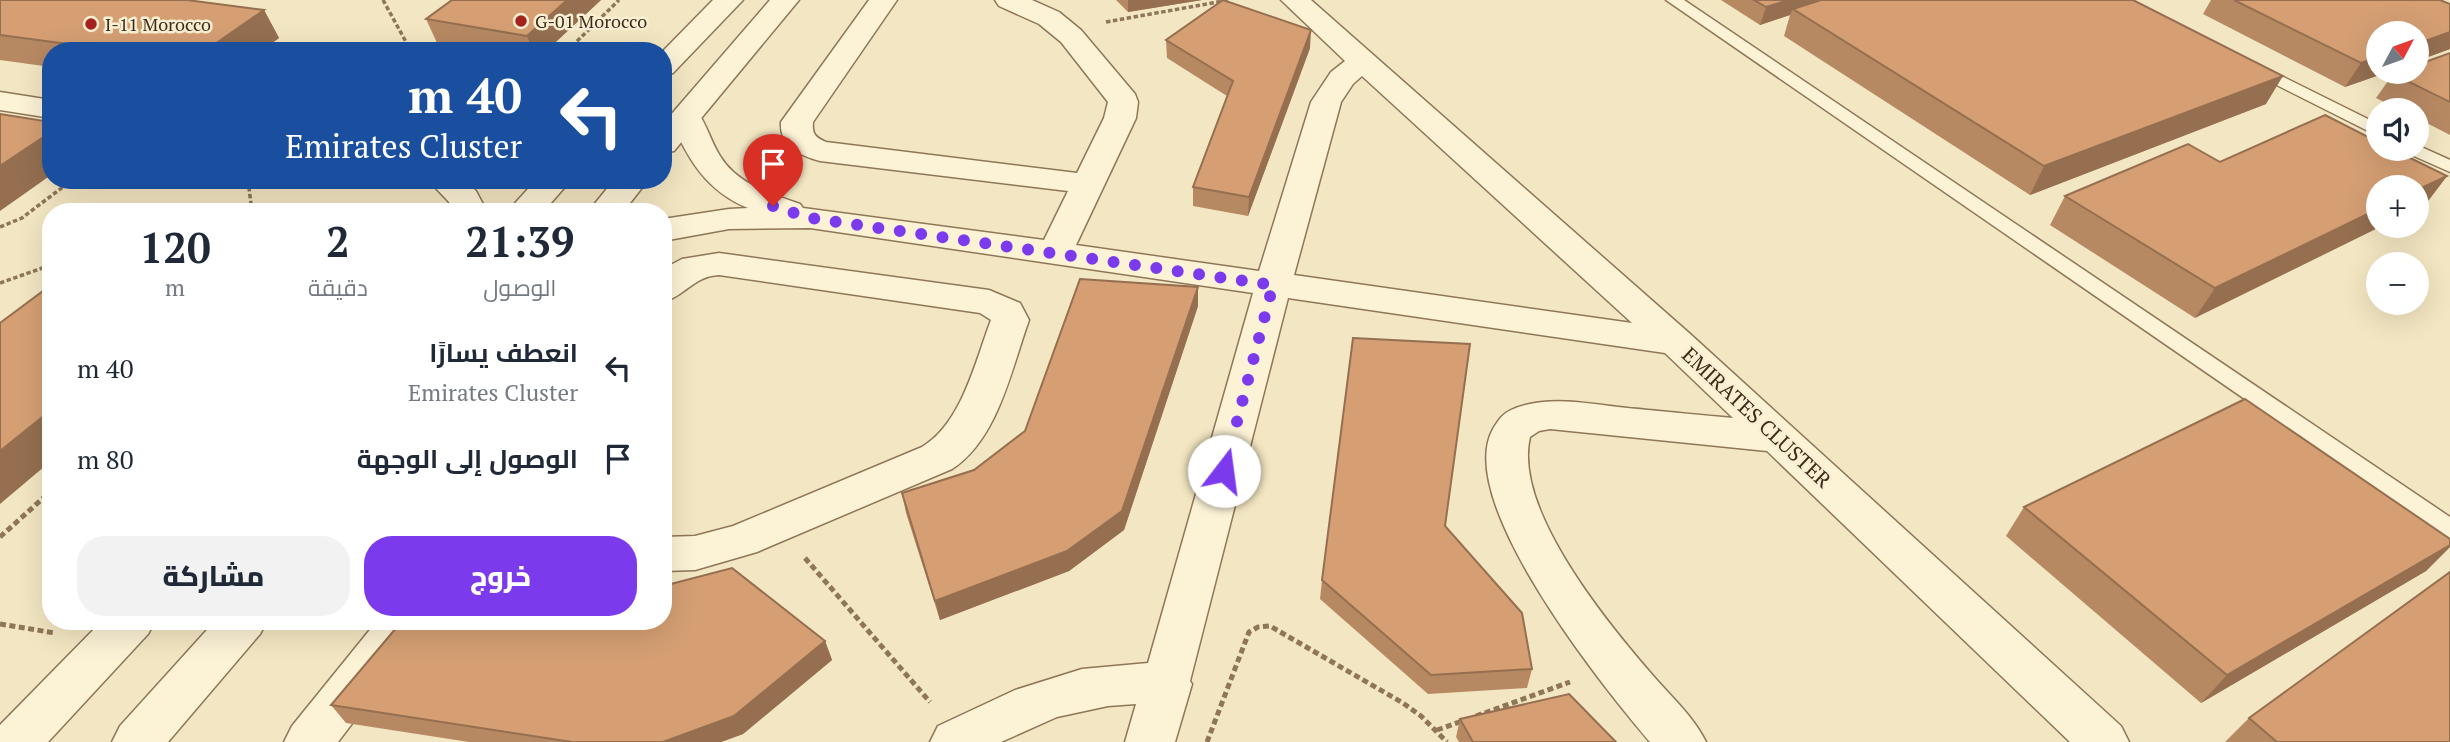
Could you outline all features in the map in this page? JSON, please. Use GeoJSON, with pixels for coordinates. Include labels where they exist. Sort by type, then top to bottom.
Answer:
{"type":"FeatureCollection","features":[{"type":"Feature","properties":{"kind":"street"},"geometry":{"type":"LineString","coordinates":[[672,58],[729,0]]}},
{"type":"Feature","properties":{"kind":"street"},"geometry":{"type":"LineString","coordinates":[[672,133],[785,0]]}},
{"type":"Feature","properties":{"kind":"street"},"geometry":{"type":"LineString","coordinates":[[883,0],[797,122],[795,131],[807,146],[820,151],[1088,184]]}},
{"type":"Feature","properties":{"kind":"street"},"geometry":{"type":"LineString","coordinates":[[1009,0],[1031,8],[1063,29],[1115,86],[1123,102],[1120,118],[1055,253]]}},
{"type":"Feature","properties":{"kind":"street"},"geometry":{"type":"LineString","coordinates":[[1295,0],[1676,342]]}},
{"type":"Feature","properties":{"kind":"street"},"geometry":{"type":"LineString","coordinates":[[1150,742],[1168,684],[1273,285],[1326,103],[1342,78],[1363,61]]}},
{"type":"Feature","properties":{"kind":"street"},"geometry":{"type":"LineString","coordinates":[[0,101],[42,108]]}},
{"type":"Feature","properties":{"kind":"street","name":"EMIRATES CLUSTER"},"geometry":{"type":"LineString","coordinates":[[685,118],[698,150],[719,177],[754,201],[810,218],[1676,342],[2104,742]]}},
{"type":"Feature","properties":{"kind":"street"},"geometry":{"type":"LineString","coordinates":[[454,189],[466,203]]}},
{"type":"Feature","properties":{"kind":"street"},"geometry":{"type":"LineString","coordinates":[[533,203],[546,189]]}},
{"type":"Feature","properties":{"kind":"street"},"geometry":{"type":"LineString","coordinates":[[613,203],[624,189]]}},
{"type":"Feature","properties":{"kind":"street","name":"EMIRATES CLUSTER"},"geometry":{"type":"LineString","coordinates":[[672,228],[729,219],[810,218]]}},
{"type":"Feature","properties":{"kind":"street"},"geometry":{"type":"LineString","coordinates":[[672,280],[686,270],[719,264],[989,302],[1007,312],[1010,320],[972,421],[953,448],[920,467],[719,548],[672,554]]}},
{"type":"Feature","properties":{"kind":"street"},"geometry":{"type":"LineString","coordinates":[[1681,742],[1616,665],[1557,583],[1525,526],[1511,489],[1506,449],[1508,438],[1513,428],[1535,416],[1550,415],[1777,437]]}},
{"type":"Feature","properties":{"kind":"street"},"geometry":{"type":"LineString","coordinates":[[16,742],[123,630]]}},
{"type":"Feature","properties":{"kind":"street"},"geometry":{"type":"LineString","coordinates":[[137,742],[236,630]]}},
{"type":"Feature","properties":{"kind":"street"},"geometry":{"type":"LineString","coordinates":[[309,742],[397,630]]}},
{"type":"Feature","properties":{"kind":"street"},"geometry":{"type":"LineString","coordinates":[[958,740],[1032,703],[1065,692],[1133,682],[1168,684]]}},
{"type":"Feature","properties":{"kind":"lane"},"geometry":{"type":"LineString","coordinates":[[1674,0],[2450,529]]}},
{"type":"Feature","properties":{"kind":"lane"},"geometry":{"type":"LineString","coordinates":[[2244,62],[2366,125]]}},
{"type":"Feature","properties":{"kind":"lane"},"geometry":{"type":"LineString","coordinates":[[2429,157],[2450,167]]}},
{"type":"Feature","properties":{"kind":"path"},"geometry":{"type":"LineString","coordinates":[[383,0],[406,42]]}},
{"type":"Feature","properties":{"kind":"path"},"geometry":{"type":"LineString","coordinates":[[576,42],[619,0]]}},
{"type":"Feature","properties":{"kind":"path"},"geometry":{"type":"LineString","coordinates":[[1063,29],[1229,0]]}},
{"type":"Feature","properties":{"kind":"path"},"geometry":{"type":"LineString","coordinates":[[0,227],[22,218],[60,189]]}},
{"type":"Feature","properties":{"kind":"path"},"geometry":{"type":"LineString","coordinates":[[0,283],[42,268]]}},
{"type":"Feature","properties":{"kind":"path"},"geometry":{"type":"LineString","coordinates":[[0,537],[42,499]]}},
{"type":"Feature","properties":{"kind":"path"},"geometry":{"type":"LineString","coordinates":[[776,526],[958,740]]}},
{"type":"Feature","properties":{"kind":"path"},"geometry":{"type":"LineString","coordinates":[[1207,742],[1243,642],[1249,632],[1258,627],[1270,626],[1403,703],[1437,730],[1447,742]]}},
{"type":"Feature","properties":{"kind":"path"},"geometry":{"type":"LineString","coordinates":[[1437,730],[1616,665]]}},
{"type":"Feature","properties":{"kind":"building","name":"I-11 Morocco"},"geometry":{"type":"Polygon","coordinates":[[[0,0],[187,0],[264,10],[218,42],[53,42],[0,35],[0,0]]]}},
{"type":"Feature","properties":{"kind":"building"},"geometry":{"type":"Polygon","coordinates":[[[452,0],[567,0],[527,36],[426,19],[452,0]]]}},
{"type":"Feature","properties":{"kind":"building"},"geometry":{"type":"Polygon","coordinates":[[[1223,0],[1311,30],[1249,197],[1193,187],[1233,81],[1166,40],[1223,0]]]}},
{"type":"Feature","properties":{"kind":"building"},"geometry":{"type":"Polygon","coordinates":[[[1754,0],[1789,0],[1766,7],[1754,0]]]}},
{"type":"Feature","properties":{"kind":"building"},"geometry":{"type":"Polygon","coordinates":[[[1821,0],[2133,0],[2283,76],[2044,166],[1793,9],[1821,0]]]}},
{"type":"Feature","properties":{"kind":"building"},"geometry":{"type":"Polygon","coordinates":[[[2234,0],[2440,0],[2450,4],[2450,32],[2429,40],[2429,21],[2366,21],[2366,61],[2361,63],[2234,0]]]}},
{"type":"Feature","properties":{"kind":"building"},"geometry":{"type":"Polygon","coordinates":[[[2450,53],[2450,102],[2413,84],[2429,84],[2429,61],[2450,53]]]}},
{"type":"Feature","properties":{"kind":"building"},"geometry":{"type":"Polygon","coordinates":[[[0,114],[42,121],[42,138],[0,166],[0,114]]]}},
{"type":"Feature","properties":{"kind":"building"},"geometry":{"type":"Polygon","coordinates":[[[2325,115],[2366,136],[2366,161],[2416,161],[2447,176],[2429,184],[2429,175],[2366,175],[2366,215],[2215,288],[2065,196],[2188,144],[2220,162],[2325,115]]]}},
{"type":"Feature","properties":{"kind":"building"},"geometry":{"type":"Polygon","coordinates":[[[1080,279],[1198,287],[1122,511],[1067,551],[935,601],[902,493],[974,470],[1025,431],[1080,279]]]}},
{"type":"Feature","properties":{"kind":"building"},"geometry":{"type":"Polygon","coordinates":[[[42,292],[42,417],[0,451],[0,323],[42,292]]]}},
{"type":"Feature","properties":{"kind":"building"},"geometry":{"type":"Polygon","coordinates":[[[1353,338],[1470,344],[1445,526],[1522,613],[1532,669],[1431,675],[1322,580],[1353,338]]]}},
{"type":"Feature","properties":{"kind":"building"},"geometry":{"type":"Polygon","coordinates":[[[2245,399],[2450,539],[2450,545],[2227,675],[2024,507],[2245,399]]]}},
{"type":"Feature","properties":{"kind":"building"},"geometry":{"type":"Polygon","coordinates":[[[732,568],[825,641],[734,716],[663,742],[572,742],[331,705],[394,630],[672,630],[672,584],[732,568]]]}},
{"type":"Feature","properties":{"kind":"building"},"geometry":{"type":"Polygon","coordinates":[[[2450,572],[2450,742],[2277,742],[2249,718],[2450,572]]]}},
{"type":"Feature","properties":{"kind":"building"},"geometry":{"type":"Polygon","coordinates":[[[1569,694],[1616,742],[1473,742],[1460,719],[1569,694]]]}},
{"type":"Feature","properties":{"kind":"place","name":"G-01 Morocco"},"geometry":{"type":"Point","coordinates":[521,21]}},
{"type":"Feature","properties":{"kind":"place","name":"I-11 Morocco"},"geometry":{"type":"Point","coordinates":[91,24]}},
{"type":"Feature","properties":{"kind":"route"},"geometry":{"type":"LineString","coordinates":[[773,206],[810,218],[1273,285],[1224,471]]}}]}
